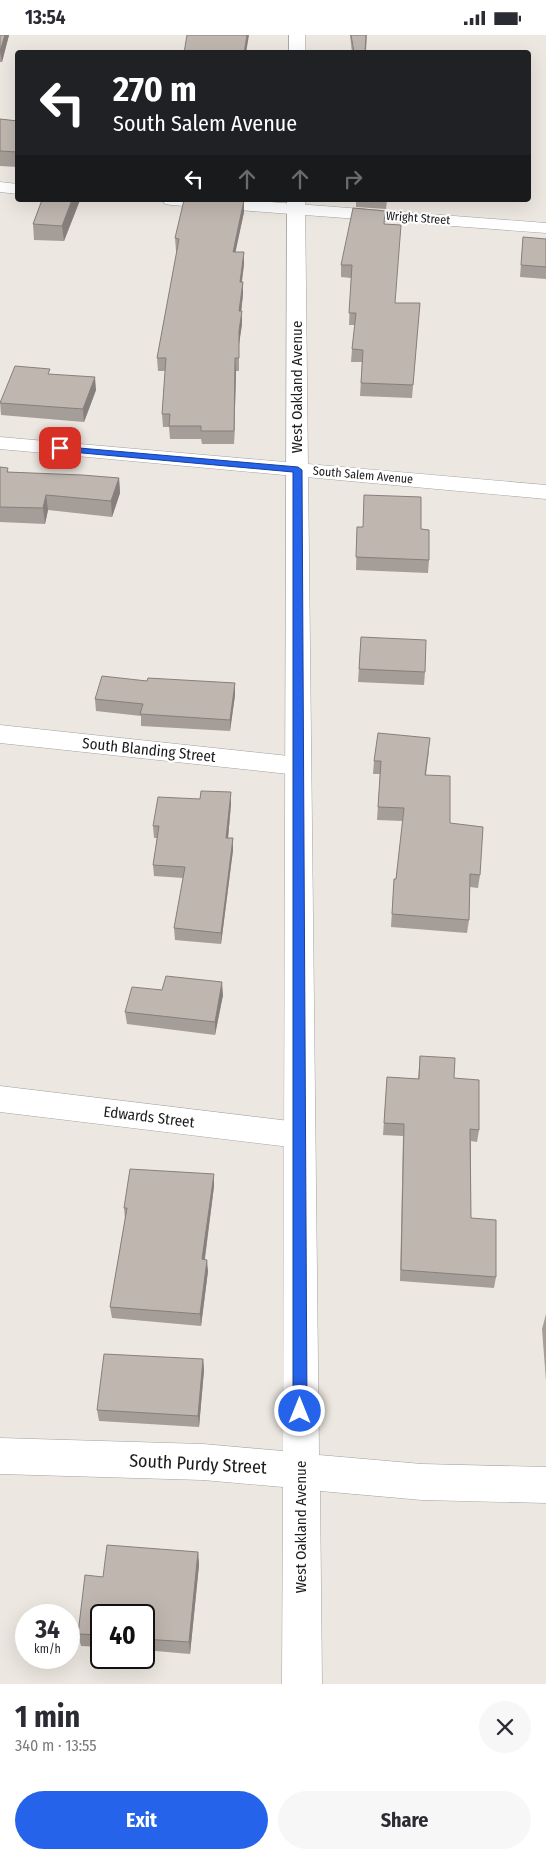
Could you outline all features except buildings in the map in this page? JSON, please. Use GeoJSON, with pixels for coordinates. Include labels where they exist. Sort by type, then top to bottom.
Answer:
{"type":"FeatureCollection","features":[{"type":"Feature","properties":{"kind":"street"},"geometry":{"type":"LineString","coordinates":[[297,35],[297,50]]}},
{"type":"Feature","properties":{"kind":"street"},"geometry":{"type":"LineString","coordinates":[[0,187],[15,189]]}},
{"type":"Feature","properties":{"kind":"street","name":"Wright Street"},"geometry":{"type":"LineString","coordinates":[[221,202],[296,205],[546,227]]}},
{"type":"Feature","properties":{"kind":"street","name":"West Oakland Avenue"},"geometry":{"type":"LineString","coordinates":[[296,205],[298,1135],[302,1684]]}},
{"type":"Feature","properties":{"kind":"street","name":"South Salem Avenue"},"geometry":{"type":"LineString","coordinates":[[0,443],[546,492]]}},
{"type":"Feature","properties":{"kind":"street","name":"South Blanding Street"},"geometry":{"type":"LineString","coordinates":[[0,735],[298,766]]}},
{"type":"Feature","properties":{"kind":"street","name":"Edwards Street"},"geometry":{"type":"LineString","coordinates":[[0,1099],[298,1135]]}},
{"type":"Feature","properties":{"kind":"street","name":"South Purdy Street"},"geometry":{"type":"LineString","coordinates":[[0,1457],[203,1462],[422,1481],[546,1485]]}},
{"type":"Feature","properties":{"kind":"route"},"geometry":{"type":"LineString","coordinates":[[60,448],[298,470],[300,1411]]}}]}
